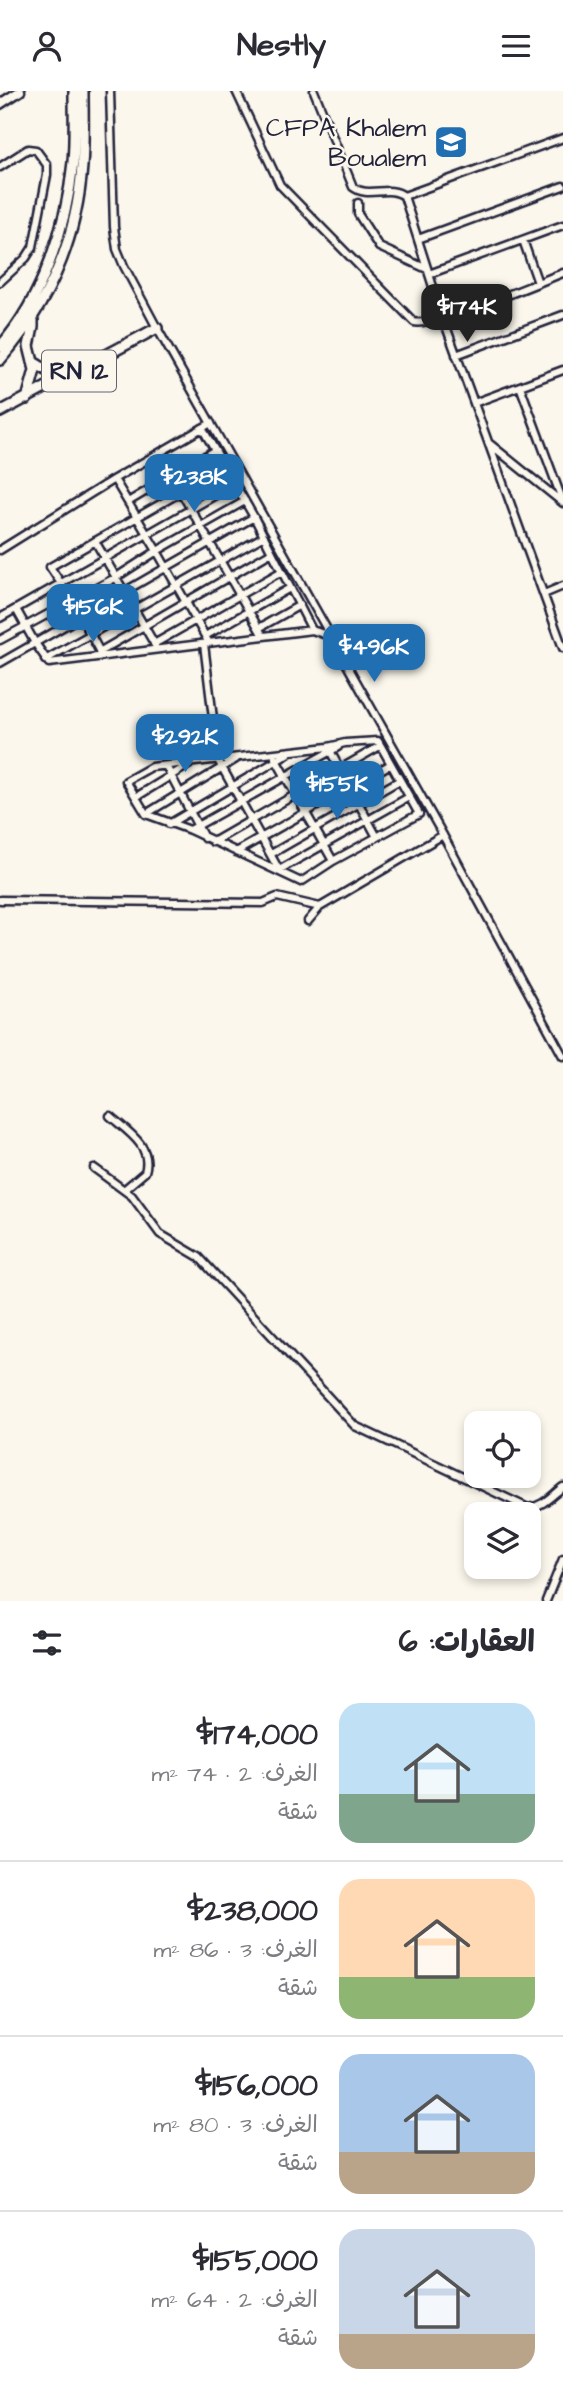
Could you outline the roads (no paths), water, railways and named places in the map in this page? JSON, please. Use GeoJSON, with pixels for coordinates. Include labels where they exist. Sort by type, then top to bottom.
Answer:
{"type":"FeatureCollection","features":[{"type":"Feature","properties":{"kind":"highway"},"geometry":{"type":"LineString","coordinates":[[0,360],[33,319],[63,258],[77,202],[82,166],[80,91]]}},
{"type":"Feature","properties":{"kind":"highway"},"geometry":{"type":"LineString","coordinates":[[0,347],[43,277],[64,215],[73,164],[80,91]]}},
{"type":"Feature","properties":{"kind":"highway"},"geometry":{"type":"LineString","coordinates":[[27,398],[35,363],[29,346],[33,319]]}},
{"type":"Feature","properties":{"kind":"highway","name":"RN 12"},"geometry":{"type":"LineString","coordinates":[[0,412],[157,328]]}},
{"type":"Feature","properties":{"kind":"highway"},"geometry":{"type":"LineString","coordinates":[[35,363],[55,373],[70,376]]}},
{"type":"Feature","properties":{"kind":"main road"},"geometry":{"type":"LineString","coordinates":[[0,104],[20,91]]}},
{"type":"Feature","properties":{"kind":"street"},"geometry":{"type":"LineString","coordinates":[[110,91],[117,249],[157,328],[443,835],[563,1056]]}},
{"type":"Feature","properties":{"kind":"street"},"geometry":{"type":"LineString","coordinates":[[236,91],[280,185],[414,322],[443,318],[563,274]]}},
{"type":"Feature","properties":{"kind":"street"},"geometry":{"type":"LineString","coordinates":[[314,91],[353,187],[363,192],[396,191],[404,197],[456,355],[562,646]]}},
{"type":"Feature","properties":{"kind":"street"},"geometry":{"type":"LineString","coordinates":[[404,197],[563,138]]}},
{"type":"Feature","properties":{"kind":"street"},"geometry":{"type":"LineString","coordinates":[[0,167],[28,149],[36,150],[42,155],[47,165],[33,247],[26,258],[0,282]]}},
{"type":"Feature","properties":{"kind":"street"},"geometry":{"type":"LineString","coordinates":[[418,239],[563,186]]}},
{"type":"Feature","properties":{"kind":"street"},"geometry":{"type":"LineString","coordinates":[[358,203],[358,214],[379,247],[428,272],[563,225]]}},
{"type":"Feature","properties":{"kind":"street"},"geometry":{"type":"LineString","coordinates":[[523,240],[538,283]]}},
{"type":"Feature","properties":{"kind":"street"},"geometry":{"type":"LineString","coordinates":[[456,355],[563,315]]}},
{"type":"Feature","properties":{"kind":"street"},"geometry":{"type":"LineString","coordinates":[[474,403],[563,371]]}},
{"type":"Feature","properties":{"kind":"street"},"geometry":{"type":"LineString","coordinates":[[520,386],[563,503]]}},
{"type":"Feature","properties":{"kind":"street"},"geometry":{"type":"LineString","coordinates":[[0,550],[211,423]]}},
{"type":"Feature","properties":{"kind":"street"},"geometry":{"type":"LineString","coordinates":[[202,428],[254,517],[312,630]]}},
{"type":"Feature","properties":{"kind":"street"},"geometry":{"type":"LineString","coordinates":[[488,442],[563,503]]}},
{"type":"Feature","properties":{"kind":"street"},"geometry":{"type":"LineString","coordinates":[[128,502],[215,450]]}},
{"type":"Feature","properties":{"kind":"street"},"geometry":{"type":"LineString","coordinates":[[159,453],[263,636]]}},
{"type":"Feature","properties":{"kind":"street"},"geometry":{"type":"LineString","coordinates":[[100,654],[72,600],[50,567],[225,467]]}},
{"type":"Feature","properties":{"kind":"street"},"geometry":{"type":"LineString","coordinates":[[114,479],[206,641],[218,760],[279,870]]}},
{"type":"Feature","properties":{"kind":"street"},"geometry":{"type":"LineString","coordinates":[[0,618],[235,484]]}},
{"type":"Feature","properties":{"kind":"street"},"geometry":{"type":"LineString","coordinates":[[0,640],[116,577],[245,501]]}},
{"type":"Feature","properties":{"kind":"street"},"geometry":{"type":"LineString","coordinates":[[0,663],[254,517]]}},
{"type":"Feature","properties":{"kind":"street"},"geometry":{"type":"LineString","coordinates":[[45,660],[264,536]]}},
{"type":"Feature","properties":{"kind":"street"},"geometry":{"type":"LineString","coordinates":[[95,541],[156,647]]}},
{"type":"Feature","properties":{"kind":"street"},"geometry":{"type":"LineString","coordinates":[[100,654],[143,626],[272,552]]}},
{"type":"Feature","properties":{"kind":"street"},"geometry":{"type":"LineString","coordinates":[[156,647],[196,620],[282,571]]}},
{"type":"Feature","properties":{"kind":"street"},"geometry":{"type":"LineString","coordinates":[[544,594],[563,586]]}},
{"type":"Feature","properties":{"kind":"street"},"geometry":{"type":"LineString","coordinates":[[206,641],[249,611],[290,588]]}},
{"type":"Feature","properties":{"kind":"street"},"geometry":{"type":"LineString","coordinates":[[259,628],[299,605]]}},
{"type":"Feature","properties":{"kind":"street"},"geometry":{"type":"LineString","coordinates":[[16,609],[49,663],[100,654],[312,630],[331,637]]}},
{"type":"Feature","properties":{"kind":"street"},"geometry":{"type":"LineString","coordinates":[[190,831],[329,749],[345,743],[378,741],[419,814],[333,861],[301,882],[279,870],[146,814],[127,781],[151,767],[329,749]]}},
{"type":"Feature","properties":{"kind":"street"},"geometry":{"type":"LineString","coordinates":[[213,842],[380,746]]}},
{"type":"Feature","properties":{"kind":"street"},"geometry":{"type":"LineString","coordinates":[[329,749],[377,837]]}},
{"type":"Feature","properties":{"kind":"street"},"geometry":{"type":"LineString","coordinates":[[169,824],[293,751]]}},
{"type":"Feature","properties":{"kind":"street"},"geometry":{"type":"LineString","coordinates":[[272,754],[333,861]]}},
{"type":"Feature","properties":{"kind":"street"},"geometry":{"type":"LineString","coordinates":[[146,814],[237,758]]}},
{"type":"Feature","properties":{"kind":"street"},"geometry":{"type":"LineString","coordinates":[[136,797],[192,763]]}},
{"type":"Feature","properties":{"kind":"street"},"geometry":{"type":"LineString","coordinates":[[236,852],[391,764]]}},
{"type":"Feature","properties":{"kind":"street"},"geometry":{"type":"LineString","coordinates":[[166,766],[204,838]]}},
{"type":"Feature","properties":{"kind":"street"},"geometry":{"type":"LineString","coordinates":[[271,854],[400,780]]}},
{"type":"Feature","properties":{"kind":"street"},"geometry":{"type":"LineString","coordinates":[[279,870],[410,797]]}},
{"type":"Feature","properties":{"kind":"street"},"geometry":{"type":"LineString","coordinates":[[308,921],[320,907],[443,835]]}},
{"type":"Feature","properties":{"kind":"street"},"geometry":{"type":"LineString","coordinates":[[0,900],[263,903],[278,897],[320,907]]}},
{"type":"Feature","properties":{"kind":"street"},"geometry":{"type":"LineString","coordinates":[[110,1117],[135,1138],[146,1158],[145,1172],[125,1189]]}},
{"type":"Feature","properties":{"kind":"street"},"geometry":{"type":"LineString","coordinates":[[94,1167],[132,1196],[160,1234],[200,1257],[355,1426],[528,1508],[542,1504],[563,1486]]}},
{"type":"Feature","properties":{"kind":"street"},"geometry":{"type":"LineString","coordinates":[[545,1601],[563,1559]]}},
{"type":"Feature","properties":{"kind":"place","name":"CFPA Khalem Boualem"},"geometry":{"type":"Point","coordinates":[451,142]}}]}
